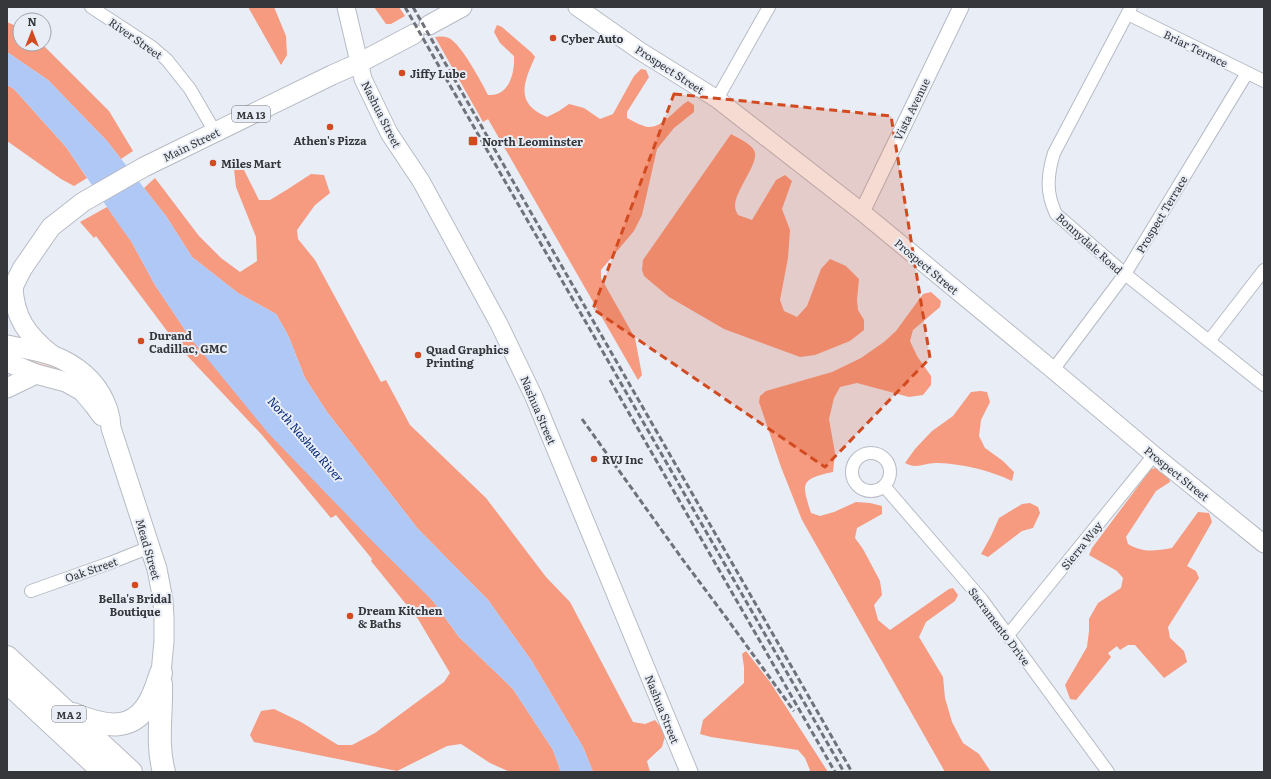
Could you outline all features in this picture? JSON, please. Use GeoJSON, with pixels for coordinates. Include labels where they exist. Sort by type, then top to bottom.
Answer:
{"type":"FeatureCollection","features":[{"type":"Feature","properties":{"kind":"highway","name":"MA 2"},"geometry":{"type":"LineString","coordinates":[[7,656],[131,772]]}},
{"type":"Feature","properties":{"kind":"highway"},"geometry":{"type":"LineString","coordinates":[[66,711],[83,718],[105,724],[115,725],[130,722],[140,715],[147,706],[153,695],[161,673]]}},
{"type":"Feature","properties":{"kind":"highway"},"geometry":{"type":"LineString","coordinates":[[161,673],[162,701],[160,737],[161,759],[164,772]]}},
{"type":"Feature","properties":{"kind":"highway","name":"MA 2"},"geometry":{"type":"LineString","coordinates":[[7,682],[104,772]]}},
{"type":"Feature","properties":{"kind":"main road","name":"Nashua Street"},"geometry":{"type":"LineString","coordinates":[[346,7],[364,79],[389,133],[421,181],[518,360],[689,772]]}},
{"type":"Feature","properties":{"kind":"main road","name":"Prospect Street"},"geometry":{"type":"LineString","coordinates":[[577,7],[640,51],[717,99],[862,212],[1154,455],[1263,539]]}},
{"type":"Feature","properties":{"kind":"main road","name":"Main Street"},"geometry":{"type":"LineString","coordinates":[[10,293],[22,269],[51,228],[83,202],[144,167],[359,63],[461,8]]}},
{"type":"Feature","properties":{"kind":"main road"},"geometry":{"type":"LineString","coordinates":[[10,293],[13,295],[20,321],[42,347],[53,356]]}},
{"type":"Feature","properties":{"kind":"main road","name":"Mead Street"},"geometry":{"type":"LineString","coordinates":[[7,345],[53,356],[84,373],[96,385],[109,411],[111,428],[157,569],[162,600],[164,641],[161,673]]}},
{"type":"Feature","properties":{"kind":"main road","name":"Mead Street"},"geometry":{"type":"LineString","coordinates":[[7,362],[36,374],[66,382],[82,391],[111,428]]}},
{"type":"Feature","properties":{"kind":"main road"},"geometry":{"type":"LineString","coordinates":[[7,388],[36,374]]}},
{"type":"Feature","properties":{"kind":"street","name":"River Street"},"geometry":{"type":"LineString","coordinates":[[91,7],[152,47],[167,60],[190,89],[215,132]]}},
{"type":"Feature","properties":{"kind":"street"},"geometry":{"type":"LineString","coordinates":[[717,99],[769,7]]}},
{"type":"Feature","properties":{"kind":"street","name":"Vista Avenue"},"geometry":{"type":"LineString","coordinates":[[862,212],[961,7]]}},
{"type":"Feature","properties":{"kind":"street","name":"Briar Terrace"},"geometry":{"type":"LineString","coordinates":[[1130,11],[1264,81]]}},
{"type":"Feature","properties":{"kind":"street","name":"Bonnydale Road"},"geometry":{"type":"LineString","coordinates":[[1130,11],[1054,153],[1050,167],[1048,185],[1050,202],[1056,214],[1125,274],[1264,385]]}},
{"type":"Feature","properties":{"kind":"street","name":"Prospect Terrace"},"geometry":{"type":"LineString","coordinates":[[1053,370],[1125,274],[1247,73]]}},
{"type":"Feature","properties":{"kind":"street"},"geometry":{"type":"LineString","coordinates":[[1209,341],[1264,270]]}},
{"type":"Feature","properties":{"kind":"street","name":"Sierra Way"},"geometry":{"type":"LineString","coordinates":[[1008,635],[1154,455]]}},
{"type":"Feature","properties":{"kind":"street","name":"Sacramento Drive"},"geometry":{"type":"LineString","coordinates":[[884,486],[960,574],[1008,635],[1108,772]]}},
{"type":"Feature","properties":{"kind":"street","name":"Oak Street"},"geometry":{"type":"LineString","coordinates":[[31,590],[110,563],[150,547]]}},
{"type":"Feature","properties":{"kind":"highlighted area"},"geometry":{"type":"Polygon","coordinates":[[[674,94],[891,116],[930,358],[825,467],[593,309],[674,94]]]}},
{"type":"Feature","properties":{"kind":"shaded area"},"geometry":{"type":"Polygon","coordinates":[[[248,7],[274,7],[286,36],[287,55],[281,65],[248,7]]]}},
{"type":"Feature","properties":{"kind":"shaded area"},"geometry":{"type":"Polygon","coordinates":[[[374,7],[399,7],[405,16],[391,24],[386,24],[374,7]]]}},
{"type":"Feature","properties":{"kind":"shaded area"},"geometry":{"type":"Polygon","coordinates":[[[7,22],[12,24],[12,52],[50,52],[109,111],[133,151],[121,159],[107,141],[48,80],[7,52],[7,22]]]}},
{"type":"Feature","properties":{"kind":"shaded area"},"geometry":{"type":"Polygon","coordinates":[[[497,25],[502,27],[535,57],[525,83],[524,91],[530,105],[547,117],[569,104],[584,108],[600,119],[613,114],[634,76],[641,69],[646,70],[649,77],[627,112],[627,118],[643,126],[654,126],[664,121],[688,101],[694,105],[694,112],[674,128],[657,149],[642,215],[634,231],[601,270],[601,278],[635,338],[642,375],[638,380],[488,119],[483,122],[435,37],[445,37],[453,41],[467,58],[488,95],[495,95],[506,88],[509,83],[512,76],[514,63],[514,56],[500,43],[494,32],[497,25]]]}},
{"type":"Feature","properties":{"kind":"shaded area"},"geometry":{"type":"Polygon","coordinates":[[[7,85],[14,89],[66,147],[87,178],[74,186],[61,179],[7,141],[7,85]]]}},
{"type":"Feature","properties":{"kind":"shaded area"},"geometry":{"type":"Polygon","coordinates":[[[731,134],[752,147],[755,153],[753,165],[738,193],[736,200],[735,207],[738,215],[752,220],[776,180],[785,175],[792,181],[782,209],[790,230],[788,258],[780,300],[784,311],[797,317],[807,306],[821,269],[830,259],[846,266],[859,279],[857,300],[858,310],[864,320],[864,330],[850,341],[815,355],[800,357],[724,329],[669,297],[644,276],[642,270],[643,260],[731,134]]]}},
{"type":"Feature","properties":{"kind":"shaded area"},"geometry":{"type":"Polygon","coordinates":[[[233,160],[239,160],[259,200],[270,200],[311,174],[324,175],[330,193],[315,205],[297,230],[298,239],[315,260],[381,382],[386,380],[410,425],[486,498],[546,577],[570,602],[633,722],[645,724],[655,720],[666,733],[662,747],[647,761],[650,772],[593,772],[583,747],[531,660],[488,600],[418,529],[327,412],[305,378],[288,335],[276,314],[238,293],[192,257],[166,216],[144,188],[155,178],[199,236],[221,258],[240,272],[257,261],[256,237],[236,187],[233,160]]]}},
{"type":"Feature","properties":{"kind":"shaded area"},"geometry":{"type":"Polygon","coordinates":[[[107,207],[131,241],[155,285],[191,339],[433,601],[459,637],[513,689],[553,750],[561,772],[510,772],[490,763],[461,744],[447,746],[397,771],[254,742],[250,735],[261,711],[274,709],[301,722],[338,745],[352,745],[375,733],[444,682],[450,673],[418,619],[336,515],[331,518],[330,517],[262,435],[179,347],[96,236],[94,238],[80,222],[107,207]]]}},
{"type":"Feature","properties":{"kind":"shaded area"},"geometry":{"type":"Polygon","coordinates":[[[931,292],[941,301],[940,307],[913,330],[910,341],[917,356],[931,376],[931,385],[923,395],[909,397],[857,383],[840,387],[834,398],[829,419],[835,453],[833,472],[814,477],[809,480],[805,489],[811,513],[820,516],[834,512],[856,502],[882,506],[882,514],[857,528],[855,538],[863,549],[880,581],[882,595],[874,605],[878,620],[890,630],[949,589],[953,588],[958,595],[955,601],[926,622],[919,637],[943,677],[945,698],[952,722],[963,743],[979,754],[991,772],[945,772],[802,520],[781,467],[759,402],[760,396],[766,391],[832,372],[861,358],[884,342],[896,331],[923,294],[931,292]]]}},
{"type":"Feature","properties":{"kind":"shaded area"},"geometry":{"type":"Polygon","coordinates":[[[11,352],[63,368],[67,376],[30,365],[11,352]]]}},
{"type":"Feature","properties":{"kind":"shaded area"},"geometry":{"type":"Polygon","coordinates":[[[971,392],[987,392],[990,402],[981,420],[979,436],[985,448],[1003,461],[1014,472],[1012,481],[966,466],[933,463],[913,466],[905,463],[915,449],[932,431],[953,416],[971,392]]]}},
{"type":"Feature","properties":{"kind":"shaded area"},"geometry":{"type":"Polygon","coordinates":[[[1156,468],[1169,478],[1170,482],[1156,491],[1126,537],[1128,544],[1144,550],[1172,548],[1198,512],[1209,513],[1212,522],[1187,566],[1196,571],[1199,578],[1168,627],[1170,638],[1184,651],[1187,662],[1164,678],[1135,645],[1128,645],[1120,650],[1117,646],[1108,653],[1111,657],[1076,700],[1070,699],[1065,685],[1087,647],[1089,619],[1098,603],[1121,588],[1123,578],[1117,571],[1089,555],[1092,548],[1151,469],[1156,468]]]}},
{"type":"Feature","properties":{"kind":"shaded area"},"geometry":{"type":"Polygon","coordinates":[[[1030,503],[1038,507],[1040,513],[1033,528],[1022,531],[988,557],[981,554],[999,518],[1022,504],[1030,503]]]}},
{"type":"Feature","properties":{"kind":"shaded area"},"geometry":{"type":"Polygon","coordinates":[[[746,651],[770,682],[828,772],[809,772],[810,770],[805,758],[798,750],[700,734],[703,720],[744,683],[742,654],[746,651]]]}},
{"type":"Feature","properties":{"kind":"water","name":"North Nashua River"},"geometry":{"type":"Polygon","coordinates":[[[7,52],[48,80],[107,141],[166,216],[192,257],[238,293],[276,314],[288,335],[305,378],[327,412],[418,529],[488,600],[531,660],[583,747],[593,772],[561,772],[553,750],[513,689],[459,637],[433,601],[375,544],[268,433],[191,339],[155,285],[131,241],[66,147],[14,89],[7,85],[7,52]]]}},
{"type":"Feature","properties":{"kind":"railway"},"geometry":{"type":"LineString","coordinates":[[405,7],[844,772]]}},
{"type":"Feature","properties":{"kind":"railway"},"geometry":{"type":"LineString","coordinates":[[413,7],[852,772]]}},
{"type":"Feature","properties":{"kind":"railway"},"geometry":{"type":"LineString","coordinates":[[610,380],[835,772]]}},
{"type":"Feature","properties":{"kind":"railway"},"geometry":{"type":"LineString","coordinates":[[582,419],[794,711]]}},
{"type":"Feature","properties":{"kind":"place","name":"Cyber Auto"},"geometry":{"type":"Point","coordinates":[553,38]}},
{"type":"Feature","properties":{"kind":"place","name":"Jiffy Lube"},"geometry":{"type":"Point","coordinates":[402,73]}},
{"type":"Feature","properties":{"kind":"place","name":"Athen's Pizza"},"geometry":{"type":"Point","coordinates":[330,127]}},
{"type":"Feature","properties":{"kind":"place","name":"North Leominster"},"geometry":{"type":"Point","coordinates":[473,141]}},
{"type":"Feature","properties":{"kind":"place","name":"Miles Mart"},"geometry":{"type":"Point","coordinates":[213,163]}},
{"type":"Feature","properties":{"kind":"place","name":"Durand Cadillac, GMC"},"geometry":{"type":"Point","coordinates":[141,341]}},
{"type":"Feature","properties":{"kind":"place","name":"Quad Graphics Printing"},"geometry":{"type":"Point","coordinates":[418,355]}},
{"type":"Feature","properties":{"kind":"place","name":"RVJ Inc"},"geometry":{"type":"Point","coordinates":[594,459]}},
{"type":"Feature","properties":{"kind":"place","name":"Bella's Bridal Boutique"},"geometry":{"type":"Point","coordinates":[135,585]}},
{"type":"Feature","properties":{"kind":"place","name":"Dream Kitchen & Baths"},"geometry":{"type":"Point","coordinates":[350,616]}}]}
